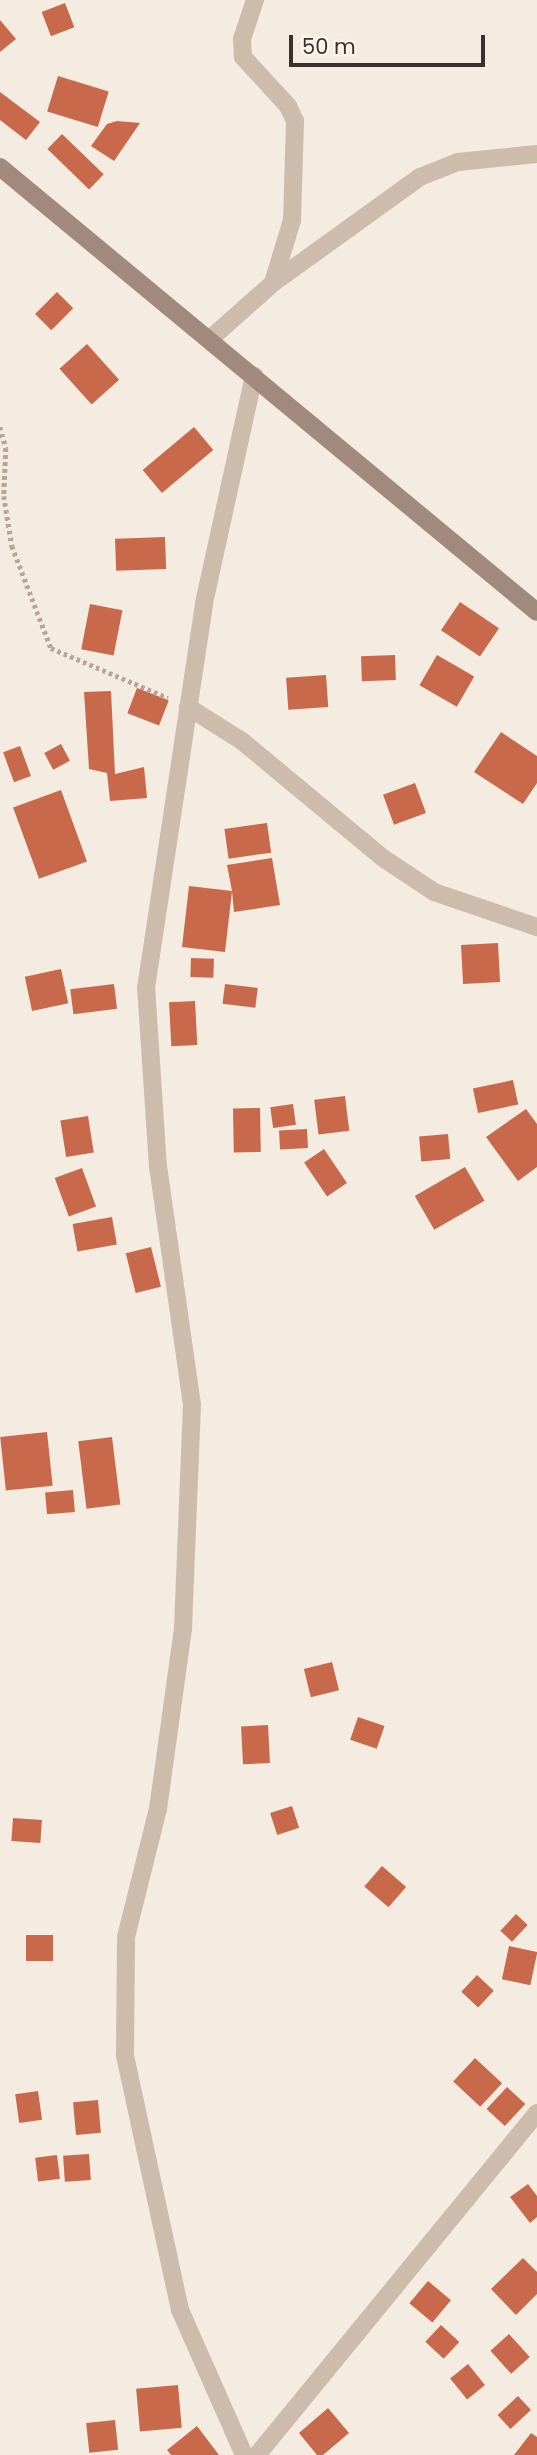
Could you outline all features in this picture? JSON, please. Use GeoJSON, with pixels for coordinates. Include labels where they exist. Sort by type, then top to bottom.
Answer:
{"type":"FeatureCollection","features":[{"type":"Feature","properties":{"kind":"main road"},"geometry":{"type":"LineString","coordinates":[[0,167],[537,612]]}},
{"type":"Feature","properties":{"kind":"street"},"geometry":{"type":"LineString","coordinates":[[255,0],[242,39],[243,57],[288,106],[295,121],[292,220],[273,283]]}},
{"type":"Feature","properties":{"kind":"street"},"geometry":{"type":"LineString","coordinates":[[210,339],[273,283],[420,177],[458,162],[537,154]]}},
{"type":"Feature","properties":{"kind":"street"},"geometry":{"type":"LineString","coordinates":[[244,2455],[180,2310],[125,2055],[126,1937],[158,1810],[183,1628],[192,1405],[158,1167],[146,988],[204,603],[254,375]]}},
{"type":"Feature","properties":{"kind":"street"},"geometry":{"type":"LineString","coordinates":[[188,708],[242,741],[383,858],[434,892],[537,927]]}},
{"type":"Feature","properties":{"kind":"street"},"geometry":{"type":"LineString","coordinates":[[257,2455],[537,2113]]}},
{"type":"Feature","properties":{"kind":"path"},"geometry":{"type":"LineString","coordinates":[[0,427],[6,448],[4,496],[12,545],[51,649],[188,708]]}},
{"type":"Feature","properties":{"kind":"building"},"geometry":{"type":"Polygon","coordinates":[[[65,3],[74,27],[51,36],[42,12],[65,3]]]}},
{"type":"Feature","properties":{"kind":"building"},"geometry":{"type":"Polygon","coordinates":[[[0,20],[16,39],[0,52],[0,20]]]}},
{"type":"Feature","properties":{"kind":"building"},"geometry":{"type":"Polygon","coordinates":[[[58,76],[109,91],[98,127],[47,111],[58,76]]]}},
{"type":"Feature","properties":{"kind":"building"},"geometry":{"type":"Polygon","coordinates":[[[0,92],[40,122],[26,140],[0,120],[0,92]]]}},
{"type":"Feature","properties":{"kind":"building"},"geometry":{"type":"Polygon","coordinates":[[[117,121],[140,123],[114,161],[91,146],[107,124],[117,121]]]}},
{"type":"Feature","properties":{"kind":"building"},"geometry":{"type":"Polygon","coordinates":[[[62,134],[104,174],[89,189],[47,149],[62,134]]]}},
{"type":"Feature","properties":{"kind":"building"},"geometry":{"type":"Polygon","coordinates":[[[57,292],[73,308],[51,330],[35,314],[57,292]]]}},
{"type":"Feature","properties":{"kind":"building"},"geometry":{"type":"Polygon","coordinates":[[[87,344],[119,380],[92,404],[60,369],[87,344]]]}},
{"type":"Feature","properties":{"kind":"building"},"geometry":{"type":"Polygon","coordinates":[[[194,427],[213,450],[162,493],[143,470],[194,427]]]}},
{"type":"Feature","properties":{"kind":"building"},"geometry":{"type":"Polygon","coordinates":[[[165,537],[166,569],[116,571],[115,539],[165,537]]]}},
{"type":"Feature","properties":{"kind":"building"},"geometry":{"type":"Polygon","coordinates":[[[460,602],[499,628],[480,656],[441,630],[460,602]]]}},
{"type":"Feature","properties":{"kind":"building"},"geometry":{"type":"Polygon","coordinates":[[[90,604],[122,610],[114,655],[81,649],[90,604]]]}},
{"type":"Feature","properties":{"kind":"building"},"geometry":{"type":"Polygon","coordinates":[[[395,655],[396,680],[362,681],[361,656],[395,655]]]}},
{"type":"Feature","properties":{"kind":"building"},"geometry":{"type":"Polygon","coordinates":[[[437,655],[474,676],[457,707],[420,685],[437,655]]]}},
{"type":"Feature","properties":{"kind":"building"},"geometry":{"type":"Polygon","coordinates":[[[326,675],[328,707],[288,710],[286,678],[326,675]]]}},
{"type":"Feature","properties":{"kind":"building"},"geometry":{"type":"Polygon","coordinates":[[[137,688],[169,700],[159,725],[127,713],[137,688]]]}},
{"type":"Feature","properties":{"kind":"building"},"geometry":{"type":"Polygon","coordinates":[[[111,691],[115,774],[144,767],[147,798],[110,801],[107,773],[89,769],[84,692],[111,691]]]}},
{"type":"Feature","properties":{"kind":"building"},"geometry":{"type":"Polygon","coordinates":[[[501,732],[537,756],[537,783],[523,804],[474,772],[501,732]]]}},
{"type":"Feature","properties":{"kind":"building"},"geometry":{"type":"Polygon","coordinates":[[[61,744],[70,761],[53,770],[44,753],[61,744]]]}},
{"type":"Feature","properties":{"kind":"building"},"geometry":{"type":"Polygon","coordinates":[[[20,746],[31,776],[14,782],[3,752],[20,746]]]}},
{"type":"Feature","properties":{"kind":"building"},"geometry":{"type":"Polygon","coordinates":[[[415,783],[426,813],[394,825],[383,795],[415,783]]]}},
{"type":"Feature","properties":{"kind":"building"},"geometry":{"type":"Polygon","coordinates":[[[61,790],[87,861],[39,879],[13,807],[61,790]]]}},
{"type":"Feature","properties":{"kind":"building"},"geometry":{"type":"Polygon","coordinates":[[[267,823],[271,853],[229,859],[224,829],[267,823]]]}},
{"type":"Feature","properties":{"kind":"building"},"geometry":{"type":"Polygon","coordinates":[[[272,858],[280,905],[234,912],[227,865],[272,858]]]}},
{"type":"Feature","properties":{"kind":"building"},"geometry":{"type":"Polygon","coordinates":[[[189,886],[232,891],[225,952],[182,947],[189,886]]]}},
{"type":"Feature","properties":{"kind":"building"},"geometry":{"type":"Polygon","coordinates":[[[498,943],[500,982],[463,984],[461,945],[498,943]]]}},
{"type":"Feature","properties":{"kind":"building"},"geometry":{"type":"Polygon","coordinates":[[[191,958],[214,959],[213,978],[190,977],[191,958]]]}},
{"type":"Feature","properties":{"kind":"building"},"geometry":{"type":"Polygon","coordinates":[[[61,969],[68,1003],[32,1011],[25,977],[61,969]]]}},
{"type":"Feature","properties":{"kind":"building"},"geometry":{"type":"Polygon","coordinates":[[[114,984],[117,1009],[73,1014],[70,989],[114,984]]]}},
{"type":"Feature","properties":{"kind":"building"},"geometry":{"type":"Polygon","coordinates":[[[225,984],[258,988],[255,1008],[223,1004],[225,984]]]}},
{"type":"Feature","properties":{"kind":"building"},"geometry":{"type":"Polygon","coordinates":[[[195,1001],[197,1045],[171,1046],[169,1002],[195,1001]]]}},
{"type":"Feature","properties":{"kind":"building"},"geometry":{"type":"Polygon","coordinates":[[[513,1080],[518,1104],[478,1113],[473,1089],[513,1080]]]}},
{"type":"Feature","properties":{"kind":"building"},"geometry":{"type":"Polygon","coordinates":[[[345,1096],[349,1131],[318,1135],[314,1100],[345,1096]]]}},
{"type":"Feature","properties":{"kind":"building"},"geometry":{"type":"Polygon","coordinates":[[[293,1104],[296,1125],[273,1128],[270,1107],[293,1104]]]}},
{"type":"Feature","properties":{"kind":"building"},"geometry":{"type":"Polygon","coordinates":[[[233,1108],[260,1108],[261,1152],[234,1152],[233,1108]]]}},
{"type":"Feature","properties":{"kind":"building"},"geometry":{"type":"Polygon","coordinates":[[[526,1109],[537,1124],[537,1167],[518,1181],[486,1137],[526,1109]]]}},
{"type":"Feature","properties":{"kind":"building"},"geometry":{"type":"Polygon","coordinates":[[[88,1116],[94,1153],[66,1157],[60,1120],[88,1116]]]}},
{"type":"Feature","properties":{"kind":"building"},"geometry":{"type":"Polygon","coordinates":[[[307,1129],[308,1148],[280,1149],[279,1130],[307,1129]]]}},
{"type":"Feature","properties":{"kind":"building"},"geometry":{"type":"Polygon","coordinates":[[[448,1134],[450,1159],[421,1161],[419,1137],[448,1134]]]}},
{"type":"Feature","properties":{"kind":"building"},"geometry":{"type":"Polygon","coordinates":[[[324,1149],[347,1183],[327,1196],[304,1162],[324,1149]]]}},
{"type":"Feature","properties":{"kind":"building"},"geometry":{"type":"Polygon","coordinates":[[[465,1167],[484,1201],[434,1230],[415,1196],[465,1167]]]}},
{"type":"Feature","properties":{"kind":"building"},"geometry":{"type":"Polygon","coordinates":[[[82,1168],[96,1207],[69,1216],[55,1178],[82,1168]]]}},
{"type":"Feature","properties":{"kind":"building"},"geometry":{"type":"Polygon","coordinates":[[[112,1217],[117,1245],[77,1252],[73,1224],[112,1217]]]}},
{"type":"Feature","properties":{"kind":"building"},"geometry":{"type":"Polygon","coordinates":[[[151,1247],[161,1287],[136,1293],[126,1253],[151,1247]]]}},
{"type":"Feature","properties":{"kind":"building"},"geometry":{"type":"Polygon","coordinates":[[[47,1432],[53,1486],[6,1491],[0,1437],[47,1432]]]}},
{"type":"Feature","properties":{"kind":"building"},"geometry":{"type":"Polygon","coordinates":[[[112,1437],[120,1504],[87,1509],[78,1441],[112,1437]]]}},
{"type":"Feature","properties":{"kind":"building"},"geometry":{"type":"Polygon","coordinates":[[[73,1490],[75,1512],[47,1514],[45,1492],[73,1490]]]}},
{"type":"Feature","properties":{"kind":"building"},"geometry":{"type":"Polygon","coordinates":[[[332,1662],[339,1690],[311,1697],[304,1669],[332,1662]]]}},
{"type":"Feature","properties":{"kind":"building"},"geometry":{"type":"Polygon","coordinates":[[[358,1717],[384,1726],[377,1749],[350,1740],[358,1717]]]}},
{"type":"Feature","properties":{"kind":"building"},"geometry":{"type":"Polygon","coordinates":[[[268,1725],[270,1763],[243,1764],[241,1726],[268,1725]]]}},
{"type":"Feature","properties":{"kind":"building"},"geometry":{"type":"Polygon","coordinates":[[[292,1806],[299,1828],[277,1835],[270,1813],[292,1806]]]}},
{"type":"Feature","properties":{"kind":"building"},"geometry":{"type":"Polygon","coordinates":[[[13,1818],[42,1820],[40,1843],[11,1841],[13,1818]]]}},
{"type":"Feature","properties":{"kind":"building"},"geometry":{"type":"Polygon","coordinates":[[[382,1866],[406,1887],[388,1907],[364,1886],[382,1866]]]}},
{"type":"Feature","properties":{"kind":"building"},"geometry":{"type":"Polygon","coordinates":[[[516,1914],[528,1925],[512,1942],[500,1931],[516,1914]]]}},
{"type":"Feature","properties":{"kind":"building"},"geometry":{"type":"Polygon","coordinates":[[[26,1935],[53,1935],[53,1961],[26,1961],[26,1935]]]}},
{"type":"Feature","properties":{"kind":"building"},"geometry":{"type":"Polygon","coordinates":[[[509,1946],[537,1952],[530,1985],[502,1979],[509,1946]]]}},
{"type":"Feature","properties":{"kind":"building"},"geometry":{"type":"Polygon","coordinates":[[[477,1975],[494,1991],[478,2008],[461,1992],[477,1975]]]}},
{"type":"Feature","properties":{"kind":"building"},"geometry":{"type":"Polygon","coordinates":[[[475,2058],[502,2083],[480,2107],[453,2081],[475,2058]]]}},
{"type":"Feature","properties":{"kind":"building"},"geometry":{"type":"Polygon","coordinates":[[[507,2087],[525,2104],[505,2126],[487,2109],[507,2087]]]}},
{"type":"Feature","properties":{"kind":"building"},"geometry":{"type":"Polygon","coordinates":[[[38,2091],[42,2120],[19,2123],[15,2094],[38,2091]]]}},
{"type":"Feature","properties":{"kind":"building"},"geometry":{"type":"Polygon","coordinates":[[[98,2100],[101,2133],[76,2135],[73,2102],[98,2100]]]}},
{"type":"Feature","properties":{"kind":"building"},"geometry":{"type":"Polygon","coordinates":[[[89,2154],[91,2180],[65,2182],[63,2156],[89,2154]]]}},
{"type":"Feature","properties":{"kind":"building"},"geometry":{"type":"Polygon","coordinates":[[[57,2155],[60,2179],[38,2182],[35,2158],[57,2155]]]}},
{"type":"Feature","properties":{"kind":"building"},"geometry":{"type":"Polygon","coordinates":[[[528,2184],[537,2196],[537,2217],[530,2223],[510,2197],[528,2184]]]}},
{"type":"Feature","properties":{"kind":"building"},"geometry":{"type":"Polygon","coordinates":[[[523,2258],[537,2272],[537,2294],[516,2315],[491,2289],[523,2258]]]}},
{"type":"Feature","properties":{"kind":"building"},"geometry":{"type":"Polygon","coordinates":[[[428,2281],[451,2300],[432,2322],[409,2303],[428,2281]]]}},
{"type":"Feature","properties":{"kind":"building"},"geometry":{"type":"Polygon","coordinates":[[[441,2325],[459,2342],[444,2359],[425,2342],[441,2325]]]}},
{"type":"Feature","properties":{"kind":"building"},"geometry":{"type":"Polygon","coordinates":[[[509,2334],[530,2357],[511,2374],[490,2351],[509,2334]]]}},
{"type":"Feature","properties":{"kind":"building"},"geometry":{"type":"Polygon","coordinates":[[[468,2364],[485,2385],[467,2399],[450,2378],[468,2364]]]}},
{"type":"Feature","properties":{"kind":"building"},"geometry":{"type":"Polygon","coordinates":[[[178,2385],[182,2428],[140,2431],[136,2389],[178,2385]]]}},
{"type":"Feature","properties":{"kind":"building"},"geometry":{"type":"Polygon","coordinates":[[[518,2396],[531,2410],[510,2429],[498,2415],[518,2396]]]}},
{"type":"Feature","properties":{"kind":"building"},"geometry":{"type":"Polygon","coordinates":[[[328,2408],[349,2433],[323,2455],[317,2455],[299,2433],[328,2408]]]}},
{"type":"Feature","properties":{"kind":"building"},"geometry":{"type":"Polygon","coordinates":[[[115,2420],[118,2450],[89,2453],[86,2423],[115,2420]]]}},
{"type":"Feature","properties":{"kind":"building"},"geometry":{"type":"Polygon","coordinates":[[[197,2426],[219,2455],[171,2455],[167,2450],[197,2426]]]}},
{"type":"Feature","properties":{"kind":"building"},"geometry":{"type":"Polygon","coordinates":[[[531,2433],[537,2437],[537,2455],[514,2455],[531,2433]]]}}]}
